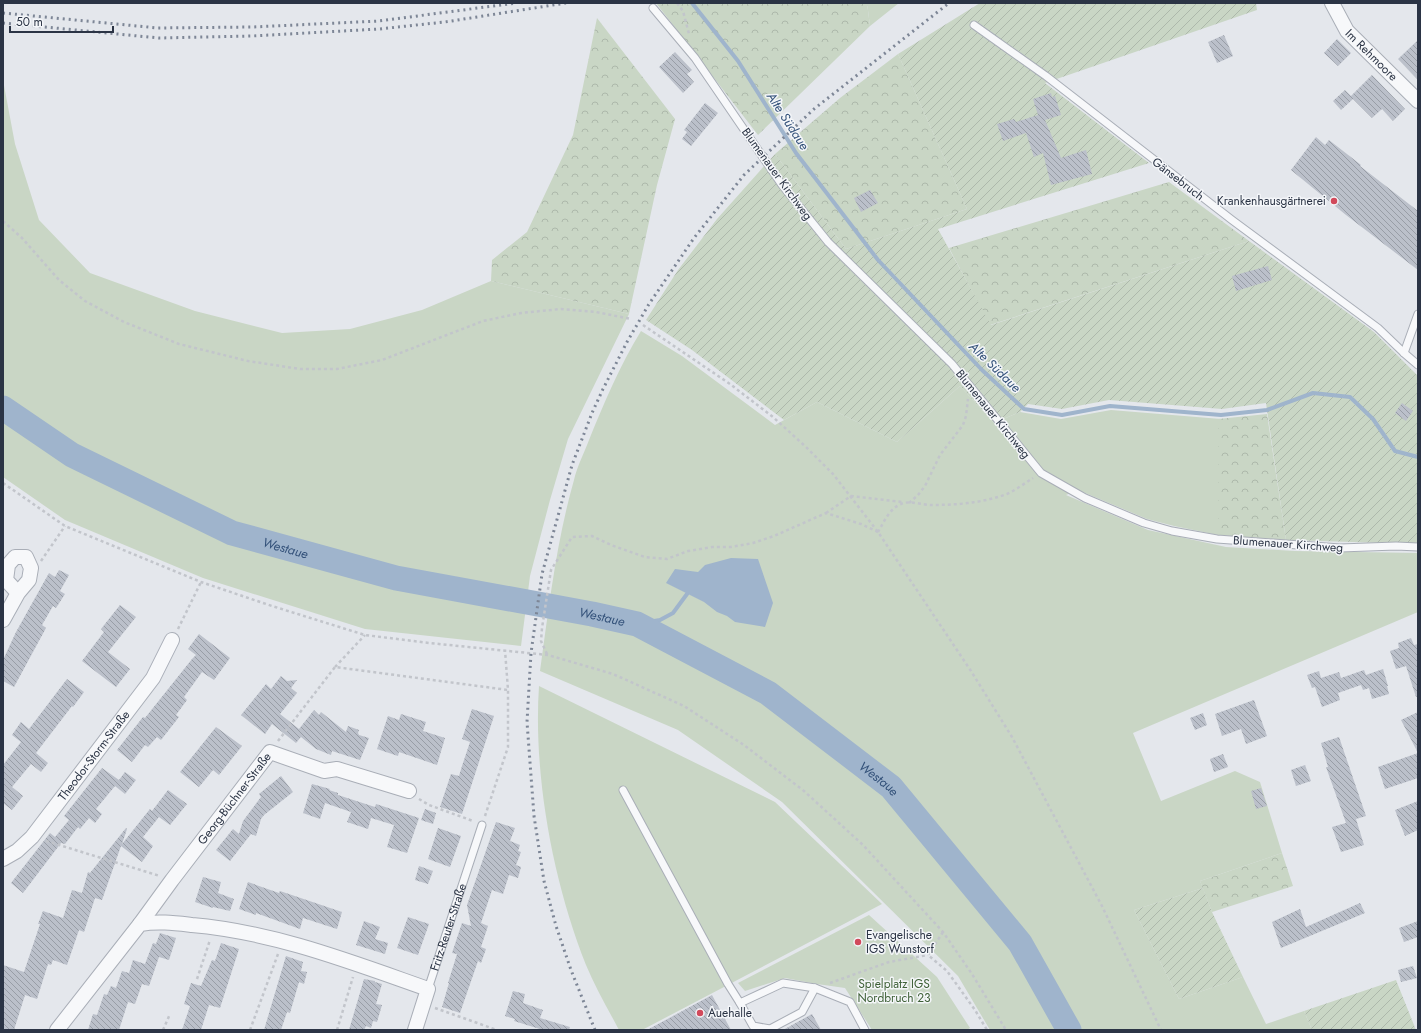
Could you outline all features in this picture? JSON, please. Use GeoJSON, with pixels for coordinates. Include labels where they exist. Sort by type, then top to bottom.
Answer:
{"type":"FeatureCollection","features":[{"type":"Feature","properties":{"kind":"street","name":"Im Rehmoore"},"geometry":{"type":"LineString","coordinates":[[1332,3],[1347,31],[1418,101]]}},
{"type":"Feature","properties":{"kind":"street"},"geometry":{"type":"LineString","coordinates":[[3,620],[18,593],[29,580],[31,568],[26,557],[15,557],[8,565],[6,580],[18,593]]}},
{"type":"Feature","properties":{"kind":"street","name":"Theodor-Storm-Straße"},"geometry":{"type":"LineString","coordinates":[[3,860],[17,851],[32,837],[153,678],[172,640]]}},
{"type":"Feature","properties":{"kind":"street","name":"Georg-Büchner-Straße"},"geometry":{"type":"LineString","coordinates":[[57,1030],[140,924],[270,752],[324,770],[337,769],[409,791]]}},
{"type":"Feature","properties":{"kind":"street"},"geometry":{"type":"LineString","coordinates":[[140,924],[156,922],[215,927],[282,940],[428,989]]}},
{"type":"Feature","properties":{"kind":"street","name":"Fritz-Reuter-Straße"},"geometry":{"type":"LineString","coordinates":[[415,1030],[428,989]]}},
{"type":"Feature","properties":{"kind":"lane","name":"Blumenauer Kirchweg"},"geometry":{"type":"LineString","coordinates":[[653,8],[695,58],[782,185],[828,242],[952,364],[1041,473],[1085,498],[1144,523],[1172,531],[1217,539],[1340,548],[1396,546],[1418,547]]}},
{"type":"Feature","properties":{"kind":"lane","name":"Gänsebruch"},"geometry":{"type":"LineString","coordinates":[[974,25],[1046,76],[1232,220],[1378,328],[1418,365]]}},
{"type":"Feature","properties":{"kind":"lane"},"geometry":{"type":"LineString","coordinates":[[1404,353],[1418,314]]}},
{"type":"Feature","properties":{"kind":"lane"},"geometry":{"type":"LineString","coordinates":[[623,790],[728,984],[753,1026],[770,1029],[802,1012],[815,988]]}},
{"type":"Feature","properties":{"kind":"lane","name":"Fritz-Reuter-Straße"},"geometry":{"type":"LineString","coordinates":[[428,989],[482,825]]}},
{"type":"Feature","properties":{"kind":"lane"},"geometry":{"type":"LineString","coordinates":[[740,1003],[783,983],[815,988],[850,1002],[865,1030]]}},
{"type":"Feature","properties":{"kind":"path"},"geometry":{"type":"LineString","coordinates":[[678,3],[683,11],[695,58]]}},
{"type":"Feature","properties":{"kind":"path"},"geometry":{"type":"LineString","coordinates":[[3,221],[22,238],[59,280],[85,301],[124,322],[179,344],[248,361],[300,369],[337,369],[382,360],[483,322],[521,313],[561,309],[596,312],[631,319]]}},
{"type":"Feature","properties":{"kind":"path"},"geometry":{"type":"LineString","coordinates":[[643,325],[730,384],[773,417],[833,474],[878,532],[971,672],[1012,738],[1102,906],[1161,1030]]}},
{"type":"Feature","properties":{"kind":"path"},"geometry":{"type":"LineString","coordinates":[[909,503],[925,486],[940,455],[963,425],[966,416],[968,382]]}},
{"type":"Feature","properties":{"kind":"path"},"geometry":{"type":"LineString","coordinates":[[548,655],[541,641],[551,570],[572,537],[592,536],[611,546],[645,557],[667,559],[688,551],[753,543],[774,536],[826,513],[851,496],[928,505],[975,502],[1008,493],[1041,473]]}},
{"type":"Feature","properties":{"kind":"path"},"geometry":{"type":"LineString","coordinates":[[3,482],[65,526],[201,582],[272,606],[365,635],[548,655],[613,674],[684,706],[744,745],[804,791],[863,845],[943,932],[972,974],[1006,1030]]}},
{"type":"Feature","properties":{"kind":"path"},"geometry":{"type":"LineString","coordinates":[[878,532],[888,515],[894,508],[902,503]]}},
{"type":"Feature","properties":{"kind":"path"},"geometry":{"type":"LineString","coordinates":[[826,513],[861,524],[878,532]]}},
{"type":"Feature","properties":{"kind":"path"},"geometry":{"type":"LineString","coordinates":[[31,568],[43,559],[65,526]]}},
{"type":"Feature","properties":{"kind":"path"},"geometry":{"type":"LineString","coordinates":[[172,640],[201,582]]}},
{"type":"Feature","properties":{"kind":"path"},"geometry":{"type":"LineString","coordinates":[[270,752],[335,667],[365,635]]}},
{"type":"Feature","properties":{"kind":"path"},"geometry":{"type":"LineString","coordinates":[[409,791],[428,806],[482,825],[508,747],[508,690],[505,650]]}},
{"type":"Feature","properties":{"kind":"path"},"geometry":{"type":"LineString","coordinates":[[335,667],[508,690]]}},
{"type":"Feature","properties":{"kind":"path"},"geometry":{"type":"LineString","coordinates":[[32,837],[172,880]]}},
{"type":"Feature","properties":{"kind":"path"},"geometry":{"type":"LineString","coordinates":[[197,979],[215,927]]}},
{"type":"Feature","properties":{"kind":"path"},"geometry":{"type":"LineString","coordinates":[[815,988],[890,962],[928,955],[943,932]]}},
{"type":"Feature","properties":{"kind":"path"},"geometry":{"type":"LineString","coordinates":[[250,1030],[282,940]]}},
{"type":"Feature","properties":{"kind":"path"},"geometry":{"type":"LineString","coordinates":[[928,955],[947,971],[975,1010],[987,1030]]}},
{"type":"Feature","properties":{"kind":"path"},"geometry":{"type":"LineString","coordinates":[[337,1029],[357,964]]}},
{"type":"Feature","properties":{"kind":"path"},"geometry":{"type":"LineString","coordinates":[[424,1004],[497,1030]]}},
{"type":"Feature","properties":{"kind":"path"},"geometry":{"type":"LineString","coordinates":[[162,1030],[170,1014]]}},
{"type":"Feature","properties":{"kind":"green space"},"geometry":{"type":"Polygon","coordinates":[[[656,3],[867,3],[870,26],[758,135],[656,3]]]}},
{"type":"Feature","properties":{"kind":"green space"},"geometry":{"type":"Polygon","coordinates":[[[867,3],[899,3],[870,26],[867,3]]]}},
{"type":"Feature","properties":{"kind":"green space"},"geometry":{"type":"Polygon","coordinates":[[[980,3],[1256,3],[1257,10],[1045,83],[1149,163],[938,229],[991,325],[1249,241],[1374,332],[1418,376],[1418,544],[1286,540],[1266,403],[1222,409],[1109,400],[1062,409],[1028,404],[1020,412],[994,423],[960,386],[897,442],[817,402],[784,420],[692,350],[646,320],[678,270],[717,219],[775,154],[846,249],[967,209],[898,54],[980,3]]]}},
{"type":"Feature","properties":{"kind":"green space"},"geometry":{"type":"Polygon","coordinates":[[[597,18],[675,119],[657,185],[629,314],[491,281],[492,260],[527,232],[573,135],[597,18]]]}},
{"type":"Feature","properties":{"kind":"green space"},"geometry":{"type":"Polygon","coordinates":[[[898,54],[967,209],[846,249],[775,154],[840,98],[898,54]]]}},
{"type":"Feature","properties":{"kind":"green space"},"geometry":{"type":"Polygon","coordinates":[[[3,80],[15,144],[39,220],[90,273],[195,311],[282,333],[350,329],[422,310],[491,281],[629,314],[568,439],[530,576],[521,646],[365,629],[203,578],[65,520],[3,477],[3,80]]]}},
{"type":"Feature","properties":{"kind":"green space"},"geometry":{"type":"Polygon","coordinates":[[[1169,182],[1249,241],[990,325],[949,248],[1169,182]]]}},
{"type":"Feature","properties":{"kind":"green space"},"geometry":{"type":"Polygon","coordinates":[[[641,331],[682,356],[775,425],[817,402],[897,442],[960,386],[994,423],[1020,412],[1061,419],[1111,410],[1221,419],[1218,535],[1147,519],[1078,490],[1066,495],[1148,530],[1226,547],[1295,551],[1418,553],[1418,612],[1133,733],[1161,801],[1235,771],[1260,782],[1282,853],[1200,881],[1203,888],[1134,910],[1179,999],[1243,977],[1266,1024],[1304,1011],[1312,1030],[990,1030],[958,976],[782,802],[678,730],[540,671],[562,527],[575,475],[613,384],[641,331]]]}},
{"type":"Feature","properties":{"kind":"green space"},"geometry":{"type":"Polygon","coordinates":[[[1267,414],[1286,540],[1218,535],[1218,419],[1267,414]]]}},
{"type":"Feature","properties":{"kind":"green space"},"geometry":{"type":"Polygon","coordinates":[[[539,686],[775,802],[882,904],[642,1030],[619,1030],[597,990],[586,965],[574,933],[555,864],[548,828],[539,755],[539,686]]]}},
{"type":"Feature","properties":{"kind":"green space"},"geometry":{"type":"Polygon","coordinates":[[[1282,853],[1293,886],[1212,912],[1200,881],[1282,853]]]}},
{"type":"Feature","properties":{"kind":"green space"},"geometry":{"type":"Polygon","coordinates":[[[1203,888],[1212,912],[1243,977],[1179,999],[1134,910],[1203,888]]]}},
{"type":"Feature","properties":{"kind":"green space","name":"Spielplatz IGS Nordbruch 23"},"geometry":{"type":"Polygon","coordinates":[[[869,915],[937,977],[970,1028],[967,1030],[872,1030],[845,988],[785,978],[745,991],[738,983],[869,915]]]}},
{"type":"Feature","properties":{"kind":"green space"},"geometry":{"type":"Polygon","coordinates":[[[1396,980],[1416,1030],[1312,1030],[1304,1011],[1396,980]]]}},
{"type":"Feature","properties":{"kind":"water"},"geometry":{"type":"Polygon","coordinates":[[[731,558],[758,559],[773,603],[765,627],[735,622],[727,616],[717,612],[704,602],[666,583],[675,569],[698,572],[705,565],[731,558]]]}},
{"type":"Feature","properties":{"kind":"building"},"geometry":{"type":"Polygon","coordinates":[[[1224,35],[1233,56],[1217,63],[1208,42],[1224,35]]]}},
{"type":"Feature","properties":{"kind":"building"},"geometry":{"type":"Polygon","coordinates":[[[1337,39],[1351,53],[1338,66],[1324,53],[1337,39]]]}},
{"type":"Feature","properties":{"kind":"building"},"geometry":{"type":"Polygon","coordinates":[[[1418,40],[1418,80],[1398,59],[1418,40]]]}},
{"type":"Feature","properties":{"kind":"building"},"geometry":{"type":"Polygon","coordinates":[[[675,52],[692,70],[687,74],[694,82],[683,93],[659,67],[675,52]]]}},
{"type":"Feature","properties":{"kind":"building"},"geometry":{"type":"Polygon","coordinates":[[[1372,75],[1405,109],[1393,121],[1382,109],[1372,118],[1353,99],[1341,110],[1333,101],[1345,90],[1351,96],[1372,75]]]}},
{"type":"Feature","properties":{"kind":"building"},"geometry":{"type":"Polygon","coordinates":[[[1051,93],[1052,97],[1055,96],[1061,115],[1045,120],[1061,158],[1086,150],[1092,174],[1051,185],[1043,153],[1034,157],[1026,133],[1003,141],[997,124],[1014,119],[1016,122],[1038,115],[1033,99],[1051,93]]]}},
{"type":"Feature","properties":{"kind":"building"},"geometry":{"type":"Polygon","coordinates":[[[705,103],[718,113],[691,146],[682,139],[687,132],[684,130],[705,103]]]}},
{"type":"Feature","properties":{"kind":"building"},"geometry":{"type":"Polygon","coordinates":[[[1316,137],[1325,145],[1329,140],[1418,211],[1418,270],[1346,215],[1291,170],[1316,137]]]}},
{"type":"Feature","properties":{"kind":"building"},"geometry":{"type":"Polygon","coordinates":[[[870,190],[878,203],[861,212],[854,198],[870,190]]]}},
{"type":"Feature","properties":{"kind":"building"},"geometry":{"type":"Polygon","coordinates":[[[1268,266],[1272,280],[1236,291],[1232,276],[1268,266]]]}},
{"type":"Feature","properties":{"kind":"building"},"geometry":{"type":"Polygon","coordinates":[[[1402,403],[1413,411],[1406,421],[1395,413],[1402,403]]]}},
{"type":"Feature","properties":{"kind":"building"},"geometry":{"type":"Polygon","coordinates":[[[59,570],[69,575],[60,591],[65,594],[56,608],[53,606],[42,625],[46,628],[14,687],[3,681],[3,660],[16,632],[49,573],[55,577],[59,570]]]}},
{"type":"Feature","properties":{"kind":"building"},"geometry":{"type":"Polygon","coordinates":[[[120,605],[136,617],[108,652],[130,669],[116,687],[82,661],[104,632],[101,629],[120,605]]]}},
{"type":"Feature","properties":{"kind":"building"},"geometry":{"type":"Polygon","coordinates":[[[199,634],[230,658],[214,680],[202,672],[184,697],[187,700],[176,715],[179,717],[161,740],[157,737],[148,747],[145,745],[132,762],[117,750],[196,655],[188,649],[199,634]]]}},
{"type":"Feature","properties":{"kind":"building"},"geometry":{"type":"Polygon","coordinates":[[[1411,638],[1414,645],[1418,644],[1418,696],[1416,697],[1406,666],[1396,669],[1390,651],[1399,648],[1398,643],[1411,638]]]}},
{"type":"Feature","properties":{"kind":"building"},"geometry":{"type":"Polygon","coordinates":[[[1383,669],[1389,694],[1372,699],[1369,688],[1363,690],[1361,685],[1338,693],[1340,700],[1322,707],[1315,687],[1312,688],[1307,675],[1319,671],[1321,678],[1339,672],[1341,678],[1364,670],[1366,675],[1383,669]]]}},
{"type":"Feature","properties":{"kind":"building"},"geometry":{"type":"Polygon","coordinates":[[[281,676],[287,681],[297,680],[291,688],[297,693],[280,714],[299,729],[314,710],[319,715],[321,712],[346,732],[348,726],[359,730],[359,735],[369,738],[360,760],[332,751],[331,755],[316,749],[301,737],[296,743],[272,724],[265,734],[241,715],[266,684],[271,689],[281,676]]]}},
{"type":"Feature","properties":{"kind":"building"},"geometry":{"type":"Polygon","coordinates":[[[67,679],[84,692],[36,753],[48,763],[41,772],[31,764],[12,787],[23,796],[12,810],[3,803],[3,765],[21,742],[12,735],[21,722],[29,729],[67,679]]]}},
{"type":"Feature","properties":{"kind":"building"},"geometry":{"type":"Polygon","coordinates":[[[1254,700],[1267,736],[1246,744],[1241,729],[1222,736],[1215,714],[1254,700]]]}},
{"type":"Feature","properties":{"kind":"building"},"geometry":{"type":"Polygon","coordinates":[[[472,709],[494,716],[462,814],[440,807],[451,774],[459,776],[470,742],[462,739],[472,709]]]}},
{"type":"Feature","properties":{"kind":"building"},"geometry":{"type":"Polygon","coordinates":[[[1418,712],[1418,753],[1401,720],[1418,712]]]}},
{"type":"Feature","properties":{"kind":"building"},"geometry":{"type":"Polygon","coordinates":[[[1203,713],[1207,725],[1195,730],[1190,718],[1203,713]]]}},
{"type":"Feature","properties":{"kind":"building"},"geometry":{"type":"Polygon","coordinates":[[[401,714],[426,722],[423,731],[445,738],[437,765],[399,752],[398,756],[377,749],[388,716],[399,720],[401,714]]]}},
{"type":"Feature","properties":{"kind":"building"},"geometry":{"type":"Polygon","coordinates":[[[216,727],[242,746],[219,775],[213,770],[199,787],[180,772],[216,727]]]}},
{"type":"Feature","properties":{"kind":"building"},"geometry":{"type":"Polygon","coordinates":[[[1339,737],[1366,816],[1356,819],[1364,845],[1341,852],[1332,827],[1346,823],[1326,767],[1328,767],[1321,743],[1339,737]]]}},
{"type":"Feature","properties":{"kind":"building"},"geometry":{"type":"Polygon","coordinates":[[[1418,753],[1418,778],[1385,789],[1378,767],[1418,753]]]}},
{"type":"Feature","properties":{"kind":"building"},"geometry":{"type":"Polygon","coordinates":[[[1223,754],[1228,767],[1214,772],[1210,759],[1223,754]]]}},
{"type":"Feature","properties":{"kind":"building"},"geometry":{"type":"Polygon","coordinates":[[[1305,765],[1311,781],[1296,786],[1291,770],[1305,765]]]}},
{"type":"Feature","properties":{"kind":"building"},"geometry":{"type":"Polygon","coordinates":[[[102,768],[119,780],[125,772],[136,780],[125,794],[115,786],[96,809],[102,814],[95,823],[89,818],[80,829],[78,827],[65,844],[61,843],[23,893],[11,883],[50,833],[55,837],[69,820],[64,816],[102,768]]]}},
{"type":"Feature","properties":{"kind":"building"},"geometry":{"type":"Polygon","coordinates":[[[281,776],[293,792],[264,815],[261,819],[256,836],[251,834],[230,861],[216,850],[233,829],[239,834],[243,821],[261,797],[259,794],[281,776]]]}},
{"type":"Feature","properties":{"kind":"building"},"geometry":{"type":"Polygon","coordinates":[[[312,784],[330,789],[329,790],[338,793],[338,795],[375,807],[376,804],[419,818],[407,853],[387,847],[394,825],[371,818],[368,829],[347,822],[351,812],[325,803],[320,819],[303,813],[312,784]]]}},
{"type":"Feature","properties":{"kind":"building"},"geometry":{"type":"Polygon","coordinates":[[[1261,788],[1267,806],[1256,809],[1251,791],[1261,788]]]}},
{"type":"Feature","properties":{"kind":"building"},"geometry":{"type":"Polygon","coordinates":[[[168,790],[187,804],[170,825],[159,817],[143,837],[153,846],[142,862],[121,846],[102,900],[95,898],[84,932],[79,930],[67,965],[53,960],[51,965],[48,964],[37,999],[25,995],[14,1030],[3,1030],[3,965],[24,972],[43,911],[63,918],[72,890],[82,893],[88,872],[90,873],[126,828],[127,829],[122,844],[150,809],[152,811],[168,790]]]}},
{"type":"Feature","properties":{"kind":"building"},"geometry":{"type":"Polygon","coordinates":[[[1418,801],[1418,830],[1405,836],[1395,810],[1418,801]]]}},
{"type":"Feature","properties":{"kind":"building"},"geometry":{"type":"Polygon","coordinates":[[[425,809],[436,813],[433,824],[421,820],[425,809]]]}},
{"type":"Feature","properties":{"kind":"building"},"geometry":{"type":"Polygon","coordinates":[[[496,822],[515,828],[510,841],[520,845],[518,851],[521,852],[516,865],[521,867],[518,878],[509,875],[503,894],[492,890],[481,923],[488,926],[481,947],[486,949],[481,963],[478,961],[460,1013],[442,1007],[457,954],[452,953],[462,923],[471,926],[467,905],[496,822]]]}},
{"type":"Feature","properties":{"kind":"building"},"geometry":{"type":"Polygon","coordinates":[[[438,828],[461,836],[450,867],[428,859],[438,828]]]}},
{"type":"Feature","properties":{"kind":"building"},"geometry":{"type":"Polygon","coordinates":[[[419,866],[433,871],[428,884],[415,880],[419,866]]]}},
{"type":"Feature","properties":{"kind":"building"},"geometry":{"type":"Polygon","coordinates":[[[203,877],[221,882],[218,893],[234,899],[230,911],[213,908],[195,902],[203,877]]]}},
{"type":"Feature","properties":{"kind":"building"},"geometry":{"type":"Polygon","coordinates":[[[248,882],[342,912],[337,929],[303,918],[300,929],[256,913],[256,915],[239,909],[248,882]]]}},
{"type":"Feature","properties":{"kind":"building"},"geometry":{"type":"Polygon","coordinates":[[[1360,903],[1365,913],[1281,948],[1272,922],[1300,909],[1306,927],[1360,903]]]}},
{"type":"Feature","properties":{"kind":"building"},"geometry":{"type":"Polygon","coordinates":[[[408,917],[429,924],[418,955],[397,948],[408,917]]]}},
{"type":"Feature","properties":{"kind":"building"},"geometry":{"type":"Polygon","coordinates":[[[364,921],[380,927],[375,939],[388,943],[385,954],[356,945],[364,921]]]}},
{"type":"Feature","properties":{"kind":"building"},"geometry":{"type":"Polygon","coordinates":[[[1418,921],[1418,937],[1404,942],[1399,928],[1418,921]]]}},
{"type":"Feature","properties":{"kind":"building"},"geometry":{"type":"Polygon","coordinates":[[[160,933],[176,938],[169,960],[159,957],[149,986],[142,984],[135,1004],[128,1002],[119,1030],[88,1030],[93,1014],[97,1015],[104,994],[107,995],[111,986],[116,988],[122,971],[129,973],[133,960],[145,964],[153,943],[156,944],[160,933]]]}},
{"type":"Feature","properties":{"kind":"building"},"geometry":{"type":"Polygon","coordinates":[[[221,943],[239,949],[220,1008],[209,1005],[201,1030],[182,1030],[190,1006],[184,1004],[191,983],[201,986],[212,960],[215,961],[221,943]]]}},
{"type":"Feature","properties":{"kind":"building"},"geometry":{"type":"Polygon","coordinates":[[[286,956],[303,962],[301,971],[307,972],[304,984],[299,982],[290,1013],[287,1012],[281,1030],[264,1030],[286,956]]]}},
{"type":"Feature","properties":{"kind":"building"},"geometry":{"type":"Polygon","coordinates":[[[1413,966],[1417,978],[1401,982],[1398,970],[1413,966]]]}},
{"type":"Feature","properties":{"kind":"building"},"geometry":{"type":"Polygon","coordinates":[[[364,979],[382,984],[376,1004],[382,1005],[377,1022],[373,1021],[371,1028],[366,1026],[364,1030],[349,1030],[364,979]]]}},
{"type":"Feature","properties":{"kind":"building"},"geometry":{"type":"Polygon","coordinates":[[[513,991],[525,994],[523,1003],[543,1010],[540,1018],[570,1027],[569,1030],[543,1030],[514,1021],[515,1019],[505,1016],[513,991]]]}},
{"type":"Feature","properties":{"kind":"building","name":"Auehalle"},"geometry":{"type":"Polygon","coordinates":[[[712,995],[731,1030],[647,1030],[712,995]]]}},
{"type":"Feature","properties":{"kind":"building"},"geometry":{"type":"Polygon","coordinates":[[[812,1014],[821,1030],[783,1030],[812,1014]]]}},
{"type":"Feature","properties":{"kind":"waterway","name":"Alte Südaue"},"geometry":{"type":"LineString","coordinates":[[692,3],[738,61],[796,153],[878,260],[982,370],[1024,409],[1062,415],[1110,406],[1221,415],[1267,410],[1313,393],[1350,397],[1373,419],[1395,451],[1418,457]]}},
{"type":"Feature","properties":{"kind":"waterway","name":"Westaue"},"geometry":{"type":"LineString","coordinates":[[3,408],[72,455],[232,533],[396,578],[592,614],[637,624],[768,693],[891,787],[1020,943],[1069,1030]]}},
{"type":"Feature","properties":{"kind":"waterway"},"geometry":{"type":"LineString","coordinates":[[637,624],[660,620],[673,613],[687,594]]}},
{"type":"Feature","properties":{"kind":"railway"},"geometry":{"type":"LineString","coordinates":[[3,13],[158,28],[253,27],[379,21],[516,3]]}},
{"type":"Feature","properties":{"kind":"railway"},"geometry":{"type":"LineString","coordinates":[[3,23],[159,38],[252,36],[379,29],[445,22],[566,3]]}},
{"type":"Feature","properties":{"kind":"railway"},"geometry":{"type":"LineString","coordinates":[[595,1030],[571,970],[556,926],[544,881],[534,816],[527,722],[531,653],[542,574],[572,465],[603,389],[627,342],[649,304],[694,238],[744,175],[814,109],[949,3]]}},
{"type":"Feature","properties":{"kind":"place","name":"Krankenhausgärtnerei"},"geometry":{"type":"Point","coordinates":[1334,201]}},
{"type":"Feature","properties":{"kind":"place","name":"Evangelische IGS Wunstorf"},"geometry":{"type":"Point","coordinates":[858,942]}},
{"type":"Feature","properties":{"kind":"place","name":"Auehalle"},"geometry":{"type":"Point","coordinates":[700,1013]}}]}
